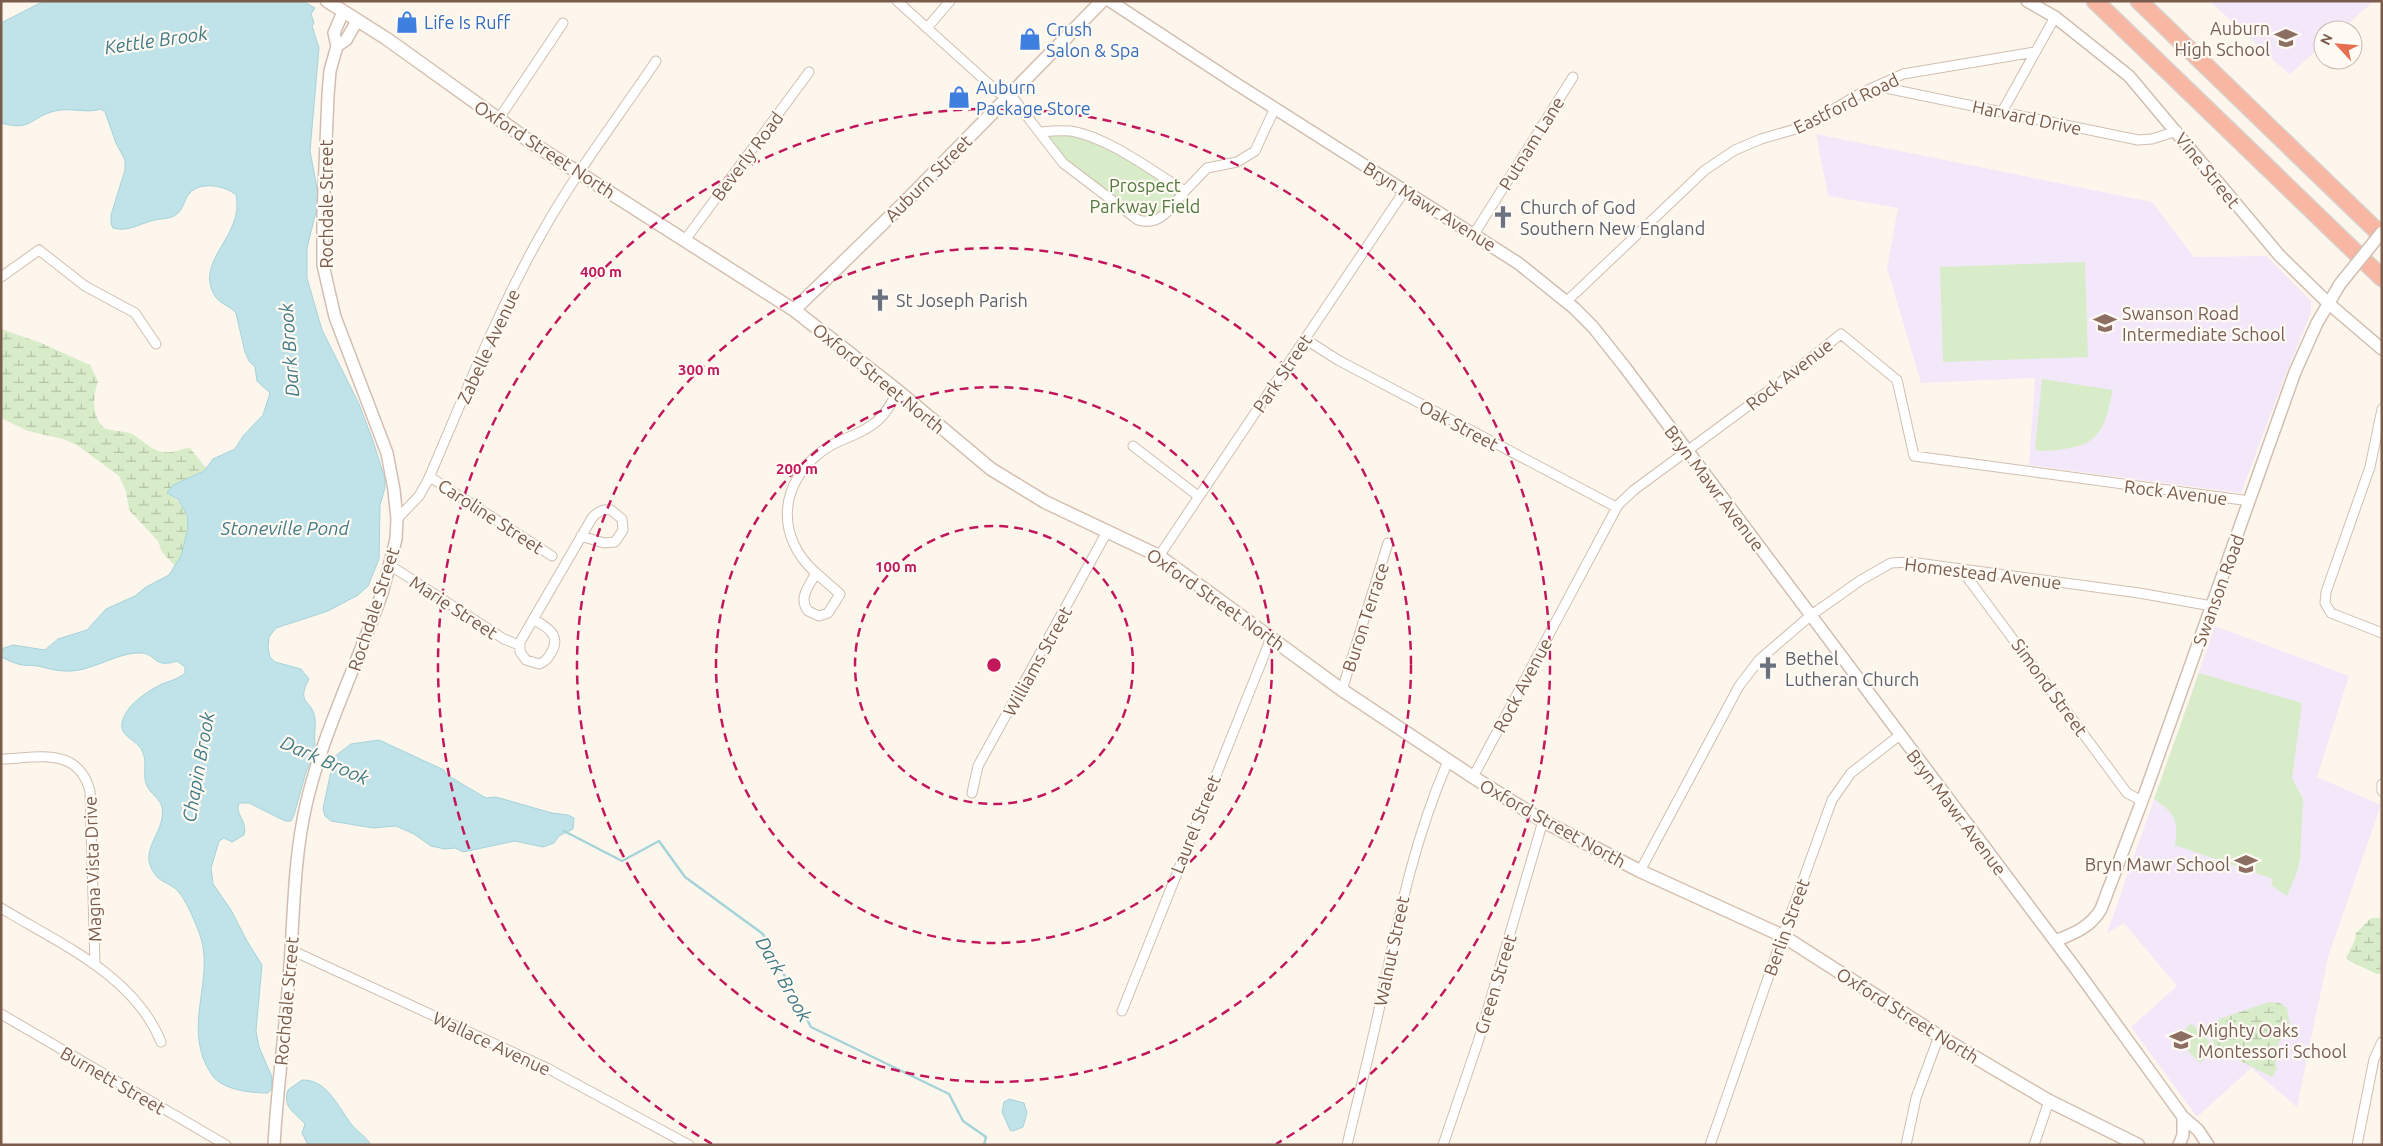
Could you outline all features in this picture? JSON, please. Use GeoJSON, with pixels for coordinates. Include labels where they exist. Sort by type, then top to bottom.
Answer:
{"type":"FeatureCollection","features":[{"type":"Feature","properties":{"kind":"highway"},"geometry":{"type":"LineString","coordinates":[[2094,1],[2382,278]]}},
{"type":"Feature","properties":{"kind":"highway"},"geometry":{"type":"LineString","coordinates":[[2139,1],[2382,234]]}},
{"type":"Feature","properties":{"kind":"main road","name":"Oxford Street North"},"geometry":{"type":"LineString","coordinates":[[326,1],[387,39],[498,120],[794,310],[898,391],[991,469],[1045,502],[1108,530],[1159,556],[1342,690],[1472,777],[1543,821],[1640,871],[1783,936],[1939,1036],[2049,1101],[2138,1145]]}},
{"type":"Feature","properties":{"kind":"main road","name":"Auburn Street"},"geometry":{"type":"LineString","coordinates":[[794,310],[1011,95],[1102,1]]}},
{"type":"Feature","properties":{"kind":"street"},"geometry":{"type":"LineString","coordinates":[[897,1],[999,93],[1011,95],[1062,163],[1138,220],[1150,222],[1159,219],[1208,168],[1238,162],[1255,151],[1275,108]]}},
{"type":"Feature","properties":{"kind":"street"},"geometry":{"type":"LineString","coordinates":[[927,28],[950,1]]}},
{"type":"Feature","properties":{"kind":"street","name":"Bryn Mawr Avenue"},"geometry":{"type":"LineString","coordinates":[[1110,1],[1474,234],[1518,263],[1567,301],[1604,340],[2055,941],[2183,1118],[2200,1133],[2208,1145]]}},
{"type":"Feature","properties":{"kind":"street","name":"Vine Street"},"geometry":{"type":"LineString","coordinates":[[2027,1],[2055,16],[2129,76],[2266,240],[2328,303],[2382,350]]}},
{"type":"Feature","properties":{"kind":"street","name":"Rochdale Street"},"geometry":{"type":"LineString","coordinates":[[274,1145],[276,1104],[302,829],[318,762],[371,626],[391,566],[397,518],[387,453],[340,332],[330,300],[323,265],[328,95],[330,71],[337,46],[334,33],[342,12]]}},
{"type":"Feature","properties":{"kind":"street"},"geometry":{"type":"LineString","coordinates":[[2002,112],[2055,16]]}},
{"type":"Feature","properties":{"kind":"street","name":"Rochdale Street"},"geometry":{"type":"LineString","coordinates":[[337,46],[346,40],[356,21]]}},
{"type":"Feature","properties":{"kind":"street"},"geometry":{"type":"LineString","coordinates":[[498,120],[563,23]]}},
{"type":"Feature","properties":{"kind":"street","name":"Eastford Road"},"geometry":{"type":"LineString","coordinates":[[1567,301],[1692,182],[1719,160],[1752,142],[1806,126],[1859,94],[1895,77],[1919,70],[2035,52]]}},
{"type":"Feature","properties":{"kind":"street","name":"Zabelle Avenue"},"geometry":{"type":"LineString","coordinates":[[397,518],[419,496],[430,477],[492,335],[538,239],[656,61]]}},
{"type":"Feature","properties":{"kind":"street","name":"Beverly Road"},"geometry":{"type":"LineString","coordinates":[[685,240],[809,72]]}},
{"type":"Feature","properties":{"kind":"street","name":"Putnam Lane"},"geometry":{"type":"LineString","coordinates":[[1474,234],[1573,77]]}},
{"type":"Feature","properties":{"kind":"street","name":"Harvard Drive"},"geometry":{"type":"LineString","coordinates":[[1876,86],[2142,140],[2152,139],[2176,131]]}},
{"type":"Feature","properties":{"kind":"street"},"geometry":{"type":"LineString","coordinates":[[1040,132],[1070,131],[1093,138],[1114,148],[1185,191]]}},
{"type":"Feature","properties":{"kind":"street","name":"Park Street"},"geometry":{"type":"LineString","coordinates":[[1159,556],[1404,190]]}},
{"type":"Feature","properties":{"kind":"street","name":"Swanson Road"},"geometry":{"type":"LineString","coordinates":[[2055,941],[2083,928],[2099,913],[2142,801],[2295,372],[2328,303],[2340,284],[2382,234]]}},
{"type":"Feature","properties":{"kind":"street"},"geometry":{"type":"LineString","coordinates":[[1,277],[39,250],[85,286],[135,314],[156,344]]}},
{"type":"Feature","properties":{"kind":"street","name":"Rock Avenue"},"geometry":{"type":"LineString","coordinates":[[1472,777],[1616,507],[1634,490],[1688,452],[1841,334],[1896,380],[1914,456],[2250,501]]}},
{"type":"Feature","properties":{"kind":"street","name":"Oak Street"},"geometry":{"type":"LineString","coordinates":[[1305,339],[1338,360],[1616,507]]}},
{"type":"Feature","properties":{"kind":"street"},"geometry":{"type":"LineString","coordinates":[[816,574],[806,590],[803,601],[808,611],[819,616],[828,613],[840,594],[816,574],[796,551],[786,527],[786,514],[793,487],[808,465],[824,450],[840,439],[864,430],[877,421],[898,391]]}},
{"type":"Feature","properties":{"kind":"street"},"geometry":{"type":"LineString","coordinates":[[2382,409],[2370,468],[2326,592],[2325,603],[2331,613],[2382,633]]}},
{"type":"Feature","properties":{"kind":"street"},"geometry":{"type":"LineString","coordinates":[[1133,446],[1198,496]]}},
{"type":"Feature","properties":{"kind":"street","name":"Caroline Street"},"geometry":{"type":"LineString","coordinates":[[430,477],[552,556]]}},
{"type":"Feature","properties":{"kind":"street"},"geometry":{"type":"LineString","coordinates":[[532,619],[551,631],[555,641],[553,651],[546,661],[532,664],[521,655],[519,645],[532,619],[581,536],[592,518],[600,511],[611,510],[622,519],[622,534],[615,542],[604,543],[581,536]]}},
{"type":"Feature","properties":{"kind":"street","name":"Williams Street"},"geometry":{"type":"LineString","coordinates":[[972,793],[978,766],[1108,530]]}},
{"type":"Feature","properties":{"kind":"street","name":"Buron Terrace"},"geometry":{"type":"LineString","coordinates":[[1342,690],[1388,543]]}},
{"type":"Feature","properties":{"kind":"street","name":"Homestead Avenue"},"geometry":{"type":"LineString","coordinates":[[1640,871],[1745,676],[1759,660],[1810,616],[1861,580],[1891,563],[1901,561],[1961,569],[2212,606]]}},
{"type":"Feature","properties":{"kind":"street","name":"Marie Street"},"geometry":{"type":"LineString","coordinates":[[391,566],[504,639],[519,645]]}},
{"type":"Feature","properties":{"kind":"street","name":"Simond Street"},"geometry":{"type":"LineString","coordinates":[[1961,569],[2127,793],[2142,801]]}},
{"type":"Feature","properties":{"kind":"street","name":"Laurel Street"},"geometry":{"type":"LineString","coordinates":[[1122,1011],[1270,638]]}},
{"type":"Feature","properties":{"kind":"street","name":"Berlin Street"},"geometry":{"type":"LineString","coordinates":[[1710,1145],[1835,794],[1852,773],[1900,735]]}},
{"type":"Feature","properties":{"kind":"street","name":"Magna Vista Drive"},"geometry":{"type":"LineString","coordinates":[[1,759],[61,758],[77,766],[86,776],[90,791],[95,965]]}},
{"type":"Feature","properties":{"kind":"street","name":"Walnut Street"},"geometry":{"type":"LineString","coordinates":[[1347,1145],[1368,1062],[1401,901],[1419,836],[1448,761]]}},
{"type":"Feature","properties":{"kind":"street"},"geometry":{"type":"LineString","coordinates":[[2382,784],[2382,791]]}},
{"type":"Feature","properties":{"kind":"street","name":"Green Street"},"geometry":{"type":"LineString","coordinates":[[1442,1145],[1478,1042],[1543,821]]}},
{"type":"Feature","properties":{"kind":"street"},"geometry":{"type":"LineString","coordinates":[[1,908],[95,965],[122,986],[143,1008],[152,1021],[161,1042]]}},
{"type":"Feature","properties":{"kind":"street","name":"Wallace Avenue"},"geometry":{"type":"LineString","coordinates":[[291,950],[547,1068],[689,1145]]}},
{"type":"Feature","properties":{"kind":"street","name":"Burnett Street"},"geometry":{"type":"LineString","coordinates":[[1,1014],[226,1145]]}},
{"type":"Feature","properties":{"kind":"street"},"geometry":{"type":"LineString","coordinates":[[1906,1145],[1916,1098],[1939,1036]]}},
{"type":"Feature","properties":{"kind":"street"},"geometry":{"type":"LineString","coordinates":[[2357,1145],[2374,1059],[2382,1042]]}},
{"type":"Feature","properties":{"kind":"street"},"geometry":{"type":"LineString","coordinates":[[2034,1145],[2049,1101]]}},
{"type":"Feature","properties":{"kind":"street"},"geometry":{"type":"LineString","coordinates":[[2179,1145],[2183,1135],[2183,1118]]}},
{"type":"Feature","properties":{"kind":"street"},"geometry":{"type":"LineString","coordinates":[[2200,1133],[2202,1145]]}},
{"type":"Feature","properties":{"kind":"shaded area","name":"Auburn High School"},"geometry":{"type":"Polygon","coordinates":[[[2210,1],[2374,1],[2352,20],[2313,20],[2313,54],[2290,74],[2210,1]]]}},
{"type":"Feature","properties":{"kind":"shaded area","name":"Swanson Road Intermediate School"},"geometry":{"type":"Polygon","coordinates":[[[1816,134],[2152,202],[2194,257],[2267,256],[2311,301],[2311,313],[2241,493],[2029,465],[2035,378],[1921,383],[1887,268],[1898,208],[1828,196],[1816,134]]]}},
{"type":"Feature","properties":{"kind":"shaded area","name":"Bryn Mawr School"},"geometry":{"type":"Polygon","coordinates":[[[2215,626],[2349,676],[2317,777],[2381,805],[2328,957],[2297,1107],[2251,1068],[2197,1117],[2131,1027],[2177,986],[2124,923],[2107,933],[2215,626]]]}},
{"type":"Feature","properties":{"kind":"green space","name":"Prospect Parkway Field"},"geometry":{"type":"Polygon","coordinates":[[[1060,131],[1093,138],[1185,191],[1171,207],[1146,222],[1060,161],[1039,132],[1060,131]]]}},
{"type":"Feature","properties":{"kind":"green space"},"geometry":{"type":"Polygon","coordinates":[[[2085,262],[2088,357],[1943,362],[1940,267],[2085,262]]]}},
{"type":"Feature","properties":{"kind":"green space"},"geometry":{"type":"Polygon","coordinates":[[[1,329],[41,343],[90,365],[98,381],[94,399],[95,412],[104,428],[132,434],[158,451],[170,452],[190,448],[206,468],[204,471],[173,485],[168,493],[183,508],[188,526],[184,547],[175,566],[162,552],[158,541],[129,510],[126,491],[119,476],[77,445],[63,439],[28,431],[1,418],[1,329]]]}},
{"type":"Feature","properties":{"kind":"green space"},"geometry":{"type":"Polygon","coordinates":[[[2042,379],[2113,390],[2105,420],[2097,435],[2081,445],[2070,448],[2048,451],[2035,450],[2042,379]]]}},
{"type":"Feature","properties":{"kind":"green space"},"geometry":{"type":"Polygon","coordinates":[[[2199,673],[2302,703],[2292,778],[2303,799],[2300,859],[2287,896],[2271,885],[2273,879],[2175,845],[2176,829],[2174,818],[2166,808],[2154,799],[2199,673]]]}},
{"type":"Feature","properties":{"kind":"green space"},"geometry":{"type":"Polygon","coordinates":[[[2371,918],[2382,918],[2382,974],[2377,974],[2346,958],[2355,940],[2356,933],[2371,918]]]}},
{"type":"Feature","properties":{"kind":"green space"},"geometry":{"type":"Polygon","coordinates":[[[2269,1002],[2280,1003],[2287,1008],[2290,1026],[2276,1051],[2277,1069],[2272,1077],[2217,1049],[2211,1038],[2219,1019],[2269,1002]]]}},
{"type":"Feature","properties":{"kind":"green space"},"geometry":{"type":"Polygon","coordinates":[[[2191,1023],[2217,1049],[2200,1063],[2179,1042],[2183,1032],[2191,1023]]]}},
{"type":"Feature","properties":{"kind":"water","name":"Stoneville Pond"},"geometry":{"type":"Polygon","coordinates":[[[44,1],[306,1],[306,3],[315,8],[311,14],[314,23],[312,26],[319,48],[310,151],[319,199],[307,248],[307,278],[322,330],[359,404],[373,441],[385,479],[385,488],[380,505],[379,559],[368,586],[358,595],[328,611],[276,628],[269,637],[268,648],[270,657],[275,662],[301,669],[309,679],[305,687],[304,698],[314,713],[315,719],[316,750],[306,772],[294,815],[291,821],[285,821],[249,803],[239,803],[238,811],[244,825],[244,835],[232,842],[224,838],[219,841],[211,868],[213,884],[231,910],[262,965],[256,1031],[259,1047],[272,1077],[271,1090],[268,1093],[237,1090],[223,1084],[212,1075],[203,1058],[198,1024],[204,972],[201,938],[191,913],[180,894],[159,878],[150,865],[150,850],[162,820],[163,812],[161,804],[150,791],[145,781],[145,761],[142,751],[125,734],[122,727],[124,717],[132,705],[156,687],[185,673],[185,667],[177,661],[164,663],[142,653],[122,656],[83,669],[70,671],[20,664],[1,657],[1,649],[13,645],[45,650],[58,639],[87,630],[106,609],[135,596],[146,587],[169,575],[181,556],[188,529],[187,515],[178,499],[167,493],[173,485],[204,471],[213,459],[235,449],[243,436],[263,415],[270,393],[257,381],[255,367],[249,361],[245,352],[236,313],[217,299],[210,283],[210,271],[214,259],[228,236],[237,210],[236,195],[219,187],[199,187],[189,194],[181,209],[174,216],[154,220],[128,229],[113,228],[111,215],[125,170],[125,160],[116,143],[105,112],[101,109],[90,111],[61,110],[47,114],[25,125],[1,123],[1,23],[44,1]]]}},
{"type":"Feature","properties":{"kind":"water"},"geometry":{"type":"Polygon","coordinates":[[[379,740],[444,770],[447,775],[486,798],[496,797],[552,813],[568,815],[574,818],[573,829],[559,836],[554,843],[543,847],[515,841],[463,852],[455,848],[445,849],[431,846],[414,834],[396,826],[373,828],[331,821],[325,816],[323,809],[334,757],[351,744],[379,740]]]}},
{"type":"Feature","properties":{"kind":"water"},"geometry":{"type":"Polygon","coordinates":[[[302,1080],[311,1081],[325,1089],[352,1125],[371,1145],[308,1145],[302,1133],[305,1124],[290,1109],[287,1101],[288,1090],[302,1080]]]}},
{"type":"Feature","properties":{"kind":"water"},"geometry":{"type":"Polygon","coordinates":[[[1009,1099],[1024,1103],[1027,1113],[1023,1127],[1013,1131],[1010,1130],[1002,1112],[1004,1102],[1009,1099]]]}},
{"type":"Feature","properties":{"kind":"waterway","name":"Dark Brook"},"geometry":{"type":"LineString","coordinates":[[321,762],[335,766]]}},
{"type":"Feature","properties":{"kind":"waterway","name":"Dark Brook"},"geometry":{"type":"LineString","coordinates":[[564,831],[622,861],[659,841],[685,877],[763,934],[811,1027],[949,1094],[963,1121],[986,1137],[984,1145]]}},
{"type":"Feature","properties":{"kind":"place","name":"Life Is Ruff"},"geometry":{"type":"Point","coordinates":[407,22]}},
{"type":"Feature","properties":{"kind":"place","name":"Auburn High School"},"geometry":{"type":"Point","coordinates":[2286,38]}},
{"type":"Feature","properties":{"kind":"place","name":"Crush Salon & Spa"},"geometry":{"type":"Point","coordinates":[1030,39]}},
{"type":"Feature","properties":{"kind":"place","name":"Auburn Package Store"},"geometry":{"type":"Point","coordinates":[959,97]}},
{"type":"Feature","properties":{"kind":"place","name":"Church of God Southern New England"},"geometry":{"type":"Point","coordinates":[1503,217]}},
{"type":"Feature","properties":{"kind":"place","name":"St Joseph Parish"},"geometry":{"type":"Point","coordinates":[880,300]}},
{"type":"Feature","properties":{"kind":"place","name":"Swanson Road Intermediate School"},"geometry":{"type":"Point","coordinates":[2105,323]}},
{"type":"Feature","properties":{"kind":"place","name":"Bethel Lutheran Church"},"geometry":{"type":"Point","coordinates":[1768,668]}},
{"type":"Feature","properties":{"kind":"place","name":"Bryn Mawr School"},"geometry":{"type":"Point","coordinates":[2246,864]}},
{"type":"Feature","properties":{"kind":"place","name":"Mighty Oaks Montessori School"},"geometry":{"type":"Point","coordinates":[2181,1040]}},
{"type":"Feature","properties":{"kind":"water label","name":"Kettle Brook"},"geometry":{"type":"Point","coordinates":[156,40]}},
{"type":"Feature","properties":{"kind":"water label","name":"Chapin Brook"},"geometry":{"type":"Point","coordinates":[198,767]}}]}
